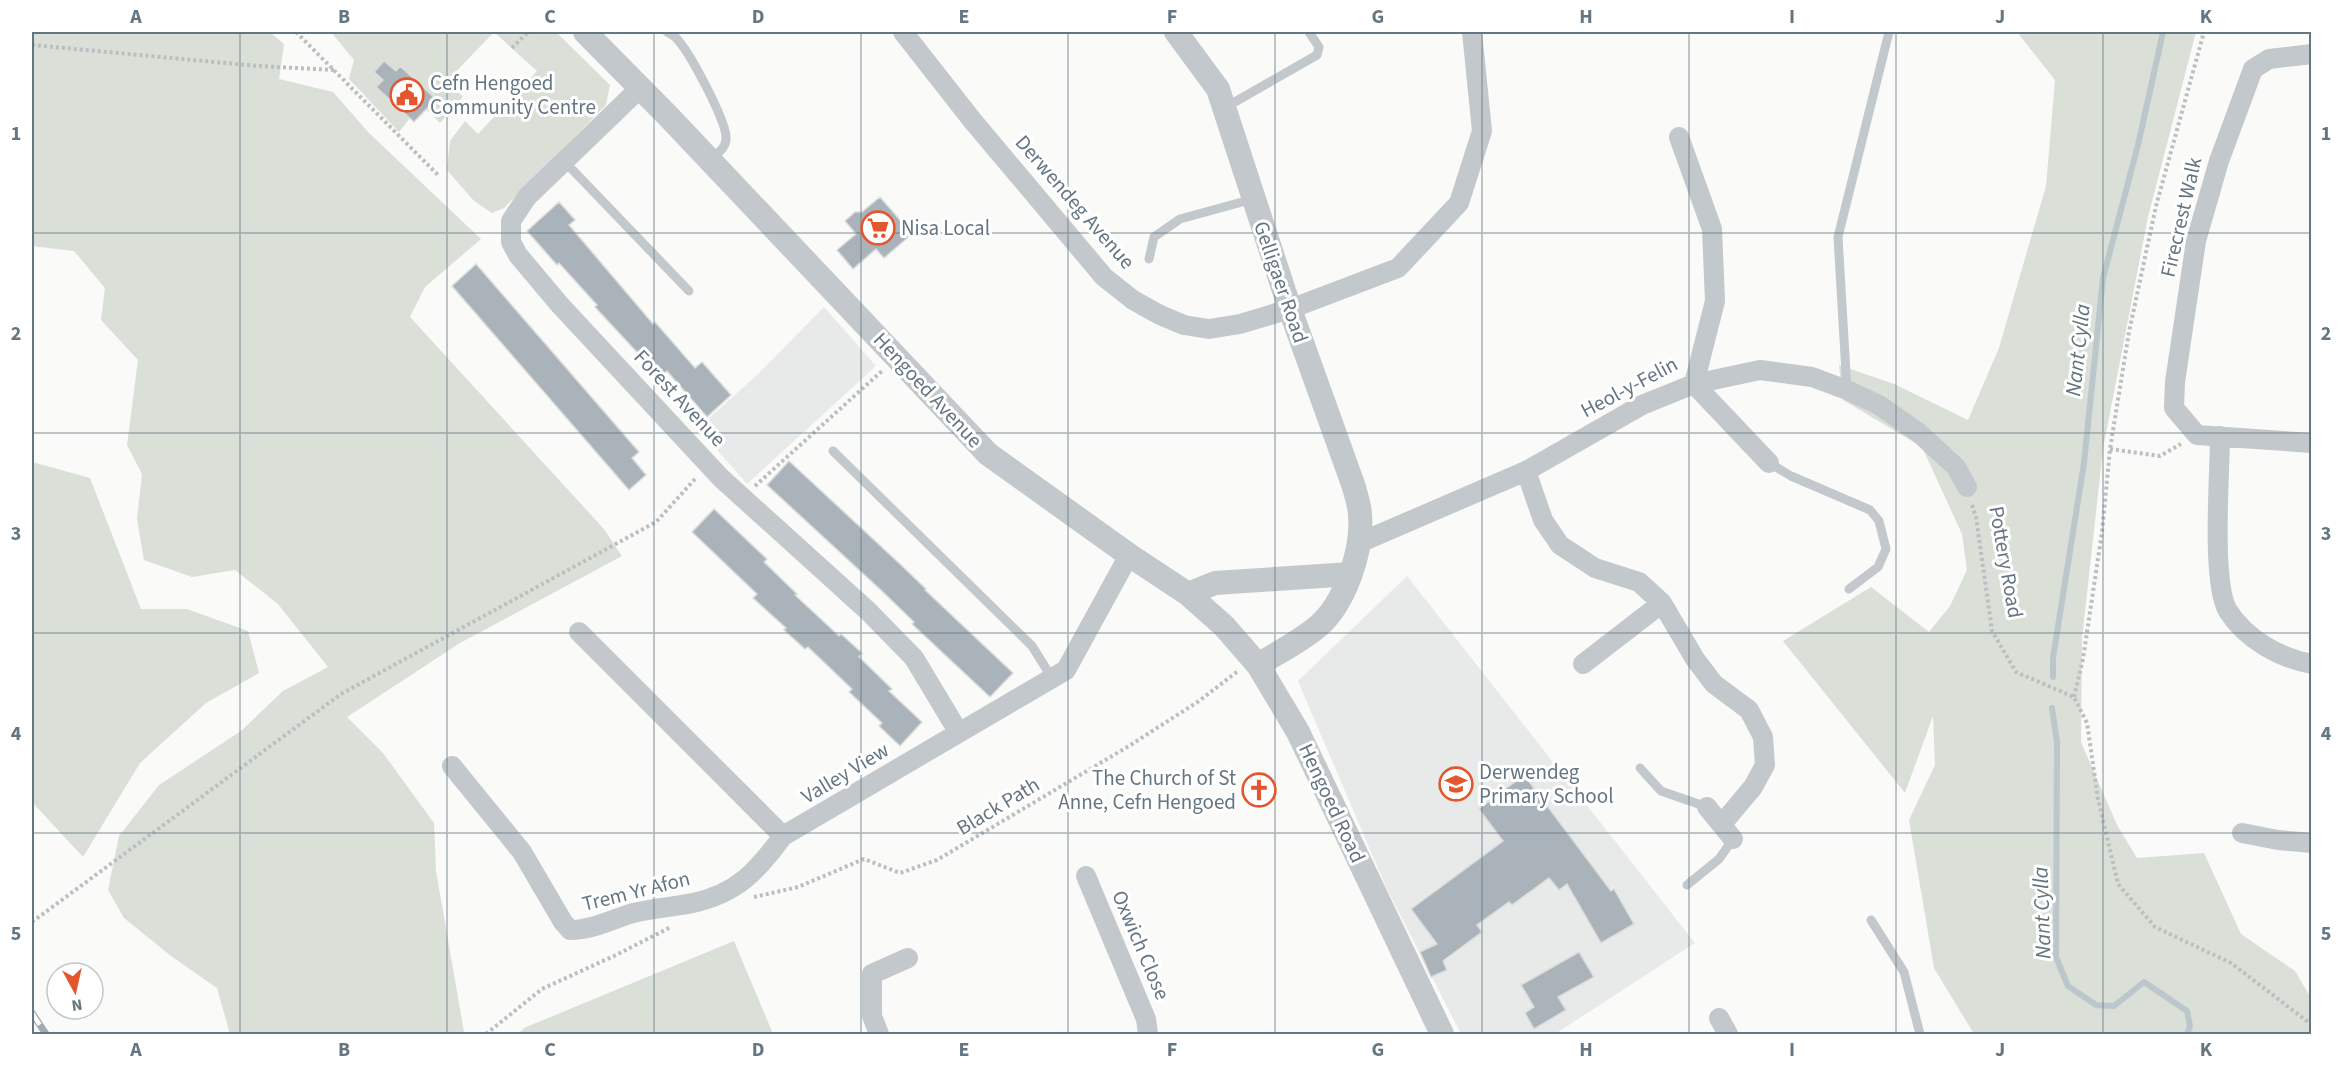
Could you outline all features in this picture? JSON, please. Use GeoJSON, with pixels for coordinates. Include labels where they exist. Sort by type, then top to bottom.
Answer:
{"type":"FeatureCollection","features":[{"type":"Feature","properties":{"kind":"street","name":"Hengoed Avenue"},"geometry":{"type":"LineString","coordinates":[[585,32],[710,160],[988,454],[1129,555],[1188,594]]}},
{"type":"Feature","properties":{"kind":"street","name":"Derwendeg Avenue"},"geometry":{"type":"LineString","coordinates":[[903,32],[972,120],[1104,277],[1133,300],[1160,315],[1184,325],[1209,329],[1240,324],[1290,309],[1398,268],[1459,203],[1482,131],[1472,32]]}},
{"type":"Feature","properties":{"kind":"street","name":"Gelligaer Road"},"geometry":{"type":"LineString","coordinates":[[1176,32],[1218,89],[1290,309],[1354,488],[1360,514],[1359,543],[1351,574],[1337,602],[1318,627],[1256,663]]}},
{"type":"Feature","properties":{"kind":"street","name":"Firecrest Walk"},"geometry":{"type":"LineString","coordinates":[[2196,435],[2174,408],[2175,382],[2196,241],[2219,161],[2253,69],[2270,59],[2312,54]]}},
{"type":"Feature","properties":{"kind":"street","name":"Forest Avenue"},"geometry":{"type":"LineString","coordinates":[[640,88],[527,197],[511,221],[511,242],[518,255],[560,305],[709,464],[742,497],[868,611],[914,658],[959,733]]}},
{"type":"Feature","properties":{"kind":"street","name":"Heol-y-Felin"},"geometry":{"type":"LineString","coordinates":[[1359,543],[1526,471],[1642,405],[1694,384],[1716,301],[1712,229],[1679,137]]}},
{"type":"Feature","properties":{"kind":"street","name":"Pottery Road"},"geometry":{"type":"LineString","coordinates":[[1694,384],[1760,370],[1812,377],[1847,390],[1879,405],[1919,433],[1956,467],[1967,487]]}},
{"type":"Feature","properties":{"kind":"street"},"geometry":{"type":"LineString","coordinates":[[1694,384],[1769,463]]}},
{"type":"Feature","properties":{"kind":"street"},"geometry":{"type":"LineString","coordinates":[[2196,435],[2312,443]]}},
{"type":"Feature","properties":{"kind":"street"},"geometry":{"type":"LineString","coordinates":[[2220,436],[2219,585],[2228,610],[2254,640],[2292,661],[2312,664]]}},
{"type":"Feature","properties":{"kind":"street"},"geometry":{"type":"LineString","coordinates":[[1526,471],[1543,520],[1560,545],[1594,568],[1639,582],[1662,603],[1695,659],[1714,684],[1749,710],[1763,737],[1765,765],[1728,831],[1707,807]]}},
{"type":"Feature","properties":{"kind":"street","name":"Valley View"},"geometry":{"type":"LineString","coordinates":[[783,836],[1066,670],[1129,555]]}},
{"type":"Feature","properties":{"kind":"street"},"geometry":{"type":"LineString","coordinates":[[1188,594],[1215,583],[1351,574]]}},
{"type":"Feature","properties":{"kind":"street","name":"Hengoed Road"},"geometry":{"type":"LineString","coordinates":[[1188,594],[1224,626],[1256,663],[1298,732],[1442,1035]]}},
{"type":"Feature","properties":{"kind":"street"},"geometry":{"type":"LineString","coordinates":[[1583,664],[1662,603]]}},
{"type":"Feature","properties":{"kind":"street"},"geometry":{"type":"LineString","coordinates":[[579,632],[783,836]]}},
{"type":"Feature","properties":{"kind":"street","name":"Trem Yr Afon"},"geometry":{"type":"LineString","coordinates":[[452,766],[522,852],[570,930],[580,930],[635,913],[694,903],[721,894],[747,880],[783,836]]}},
{"type":"Feature","properties":{"kind":"street"},"geometry":{"type":"LineString","coordinates":[[2242,833],[2278,840],[2312,843]]}},
{"type":"Feature","properties":{"kind":"street","name":"Oxwich Close"},"geometry":{"type":"LineString","coordinates":[[1086,876],[1146,1019],[1148,1035]]}},
{"type":"Feature","properties":{"kind":"street"},"geometry":{"type":"LineString","coordinates":[[879,1035],[872,1016],[872,974],[908,958]]}},
{"type":"Feature","properties":{"kind":"lane"},"geometry":{"type":"LineString","coordinates":[[667,32],[677,38],[693,62],[721,121],[726,137],[724,148],[710,160]]}},
{"type":"Feature","properties":{"kind":"lane"},"geometry":{"type":"LineString","coordinates":[[1224,108],[1317,55],[1318,47],[1309,32]]}},
{"type":"Feature","properties":{"kind":"lane"},"geometry":{"type":"LineString","coordinates":[[1847,390],[1838,237],[1889,32]]}},
{"type":"Feature","properties":{"kind":"lane"},"geometry":{"type":"LineString","coordinates":[[564,161],[690,291]]}},
{"type":"Feature","properties":{"kind":"lane"},"geometry":{"type":"LineString","coordinates":[[1149,259],[1154,237],[1180,219],[1253,199]]}},
{"type":"Feature","properties":{"kind":"lane"},"geometry":{"type":"LineString","coordinates":[[833,451],[1032,646],[1052,678]]}},
{"type":"Feature","properties":{"kind":"lane"},"geometry":{"type":"LineString","coordinates":[[1769,463],[1791,476],[1870,510],[1879,521],[1886,549],[1878,567],[1849,589]]}},
{"type":"Feature","properties":{"kind":"lane"},"geometry":{"type":"LineString","coordinates":[[1640,768],[1660,791],[1707,807]]}},
{"type":"Feature","properties":{"kind":"lane"},"geometry":{"type":"LineString","coordinates":[[1687,885],[1719,859],[1728,831]]}},
{"type":"Feature","properties":{"kind":"lane"},"geometry":{"type":"LineString","coordinates":[[1871,920],[1904,972],[1920,1035]]}},
{"type":"Feature","properties":{"kind":"path"},"geometry":{"type":"LineString","coordinates":[[296,32],[439,176]]}},
{"type":"Feature","properties":{"kind":"path"},"geometry":{"type":"LineString","coordinates":[[512,48],[528,32]]}},
{"type":"Feature","properties":{"kind":"path"},"geometry":{"type":"LineString","coordinates":[[2204,32],[2156,206],[2129,332],[2110,449],[2102,532],[2083,659],[2074,697],[2087,723],[2098,799],[2118,884],[2155,927],[2231,963],[2312,1025]]}},
{"type":"Feature","properties":{"kind":"path"},"geometry":{"type":"LineString","coordinates":[[32,45],[258,66],[334,70]]}},
{"type":"Feature","properties":{"kind":"path"},"geometry":{"type":"LineString","coordinates":[[742,497],[896,357]]}},
{"type":"Feature","properties":{"kind":"path"},"geometry":{"type":"LineString","coordinates":[[2110,449],[2160,456],[2196,435]]}},
{"type":"Feature","properties":{"kind":"path"},"geometry":{"type":"LineString","coordinates":[[32,922],[341,694],[656,522],[709,464]]}},
{"type":"Feature","properties":{"kind":"path","name":"Pottery Road"},"geometry":{"type":"LineString","coordinates":[[1967,487],[1976,517],[1992,631],[2016,672],[2074,697]]}},
{"type":"Feature","properties":{"kind":"path","name":"Black Path"},"geometry":{"type":"LineString","coordinates":[[746,899],[798,887],[864,859],[900,873],[937,860],[1129,746],[1256,663]]}},
{"type":"Feature","properties":{"kind":"path"},"geometry":{"type":"LineString","coordinates":[[486,1035],[542,989],[679,923]]}},
{"type":"Feature","properties":{"kind":"shaded area"},"geometry":{"type":"Polygon","coordinates":[[[32,32],[270,32],[284,44],[279,79],[333,92],[369,133],[481,239],[425,287],[410,317],[603,528],[622,556],[460,643],[347,717],[383,753],[434,823],[436,871],[464,1032],[462,1034],[230,1034],[217,988],[171,956],[124,918],[108,890],[119,836],[159,785],[241,731],[283,691],[328,667],[278,604],[235,570],[192,577],[144,560],[137,519],[142,474],[127,445],[138,360],[101,320],[105,288],[74,251],[32,246],[32,32]]]}},
{"type":"Feature","properties":{"kind":"shaded area"},"geometry":{"type":"Polygon","coordinates":[[[331,32],[494,32],[447,81],[463,97],[440,123],[426,109],[436,98],[401,66],[396,71],[384,61],[374,72],[383,80],[376,87],[410,118],[399,132],[349,79],[354,60],[331,32]]]}},
{"type":"Feature","properties":{"kind":"shaded area"},"geometry":{"type":"Polygon","coordinates":[[[494,32],[556,32],[610,85],[606,105],[504,208],[492,213],[474,201],[447,170],[450,141],[465,121],[478,134],[537,71],[494,32]]]}},
{"type":"Feature","properties":{"kind":"shaded area"},"geometry":{"type":"Polygon","coordinates":[[[2017,32],[2196,32],[2148,217],[2103,449],[2082,639],[2081,742],[2117,825],[2137,858],[2204,853],[2241,934],[2295,971],[2311,998],[2311,1034],[1974,1034],[1934,968],[1909,820],[1935,765],[1933,716],[1905,793],[1783,641],[1871,587],[1929,632],[1950,606],[1967,570],[1962,534],[1922,447],[1843,400],[1839,365],[1894,384],[1968,420],[1999,348],[2046,186],[2055,80],[2017,32]]]}},
{"type":"Feature","properties":{"kind":"shaded area"},"geometry":{"type":"Polygon","coordinates":[[[824,307],[876,366],[747,484],[698,428],[757,375],[824,307]]]}},
{"type":"Feature","properties":{"kind":"shaded area"},"geometry":{"type":"Polygon","coordinates":[[[32,462],[90,478],[141,609],[187,609],[248,631],[259,673],[206,703],[140,763],[83,857],[32,802],[32,462]]]}},
{"type":"Feature","properties":{"kind":"shaded area","name":"Derwendeg Primary School"},"geometry":{"type":"Polygon","coordinates":[[[1407,576],[1695,943],[1555,1034],[1461,1034],[1386,887],[1298,681],[1407,576]]]}},
{"type":"Feature","properties":{"kind":"shaded area"},"geometry":{"type":"Polygon","coordinates":[[[734,941],[773,1034],[518,1034],[524,1028],[734,941]]]}},
{"type":"Feature","properties":{"kind":"building"},"geometry":{"type":"Polygon","coordinates":[[[384,61],[396,71],[400,66],[436,99],[414,122],[376,87],[383,80],[374,72],[384,61]]]}},
{"type":"Feature","properties":{"kind":"building","name":"Nisa Local"},"geometry":{"type":"Polygon","coordinates":[[[880,197],[912,234],[884,258],[876,249],[853,269],[837,250],[856,234],[845,221],[855,212],[862,212],[880,197]]]}},
{"type":"Feature","properties":{"kind":"building"},"geometry":{"type":"Polygon","coordinates":[[[559,202],[575,220],[569,225],[653,324],[655,322],[695,368],[702,362],[731,395],[707,417],[667,371],[660,377],[595,307],[597,305],[559,263],[557,265],[527,231],[559,202]]]}},
{"type":"Feature","properties":{"kind":"building"},"geometry":{"type":"Polygon","coordinates":[[[476,264],[639,452],[632,458],[646,475],[629,490],[452,286],[476,264]]]}},
{"type":"Feature","properties":{"kind":"building"},"geometry":{"type":"Polygon","coordinates":[[[789,461],[1013,673],[990,697],[912,624],[914,622],[883,592],[767,485],[789,461]]]}},
{"type":"Feature","properties":{"kind":"building"},"geometry":{"type":"Polygon","coordinates":[[[714,509],[767,559],[764,562],[797,594],[795,595],[839,636],[841,634],[862,653],[859,657],[892,689],[889,691],[922,722],[900,746],[879,726],[882,723],[849,692],[852,689],[808,647],[805,649],[784,630],[786,628],[753,598],[757,594],[692,532],[714,509]]]}},
{"type":"Feature","properties":{"kind":"building"},"geometry":{"type":"Polygon","coordinates":[[[1524,775],[1611,891],[1614,889],[1634,924],[1601,943],[1567,884],[1559,890],[1549,878],[1512,905],[1509,902],[1477,925],[1482,932],[1443,961],[1447,970],[1431,977],[1420,952],[1437,944],[1411,909],[1503,841],[1479,809],[1524,775]]]}},
{"type":"Feature","properties":{"kind":"building"},"geometry":{"type":"Polygon","coordinates":[[[1579,952],[1594,977],[1558,997],[1566,1010],[1534,1029],[1525,1013],[1534,1007],[1521,985],[1579,952]]]}},
{"type":"Feature","properties":{"kind":"waterway","name":"Nant Cylla"},"geometry":{"type":"LineString","coordinates":[[2053,677],[2053,658],[2084,463],[2103,278],[2138,145],[2163,32]]}},
{"type":"Feature","properties":{"kind":"waterway","name":"Nant Cylla"},"geometry":{"type":"LineString","coordinates":[[2052,708],[2057,742],[2056,957],[2068,986],[2096,1005],[2114,1006],[2144,982],[2187,1011],[2190,1026],[2187,1034]]}},
{"type":"Feature","properties":{"kind":"railway"},"geometry":{"type":"LineString","coordinates":[[32,1013],[46,1034]]}},
{"type":"Feature","properties":{"kind":"place","name":"Cefn Hengoed Community Centre"},"geometry":{"type":"Point","coordinates":[407,95]}},
{"type":"Feature","properties":{"kind":"place","name":"Nisa Local"},"geometry":{"type":"Point","coordinates":[878,228]}},
{"type":"Feature","properties":{"kind":"place","name":"Derwendeg Primary School"},"geometry":{"type":"Point","coordinates":[1456,784]}},
{"type":"Feature","properties":{"kind":"place","name":"The Church of St Anne, Cefn Hengoed"},"geometry":{"type":"Point","coordinates":[1259,790]}}]}
